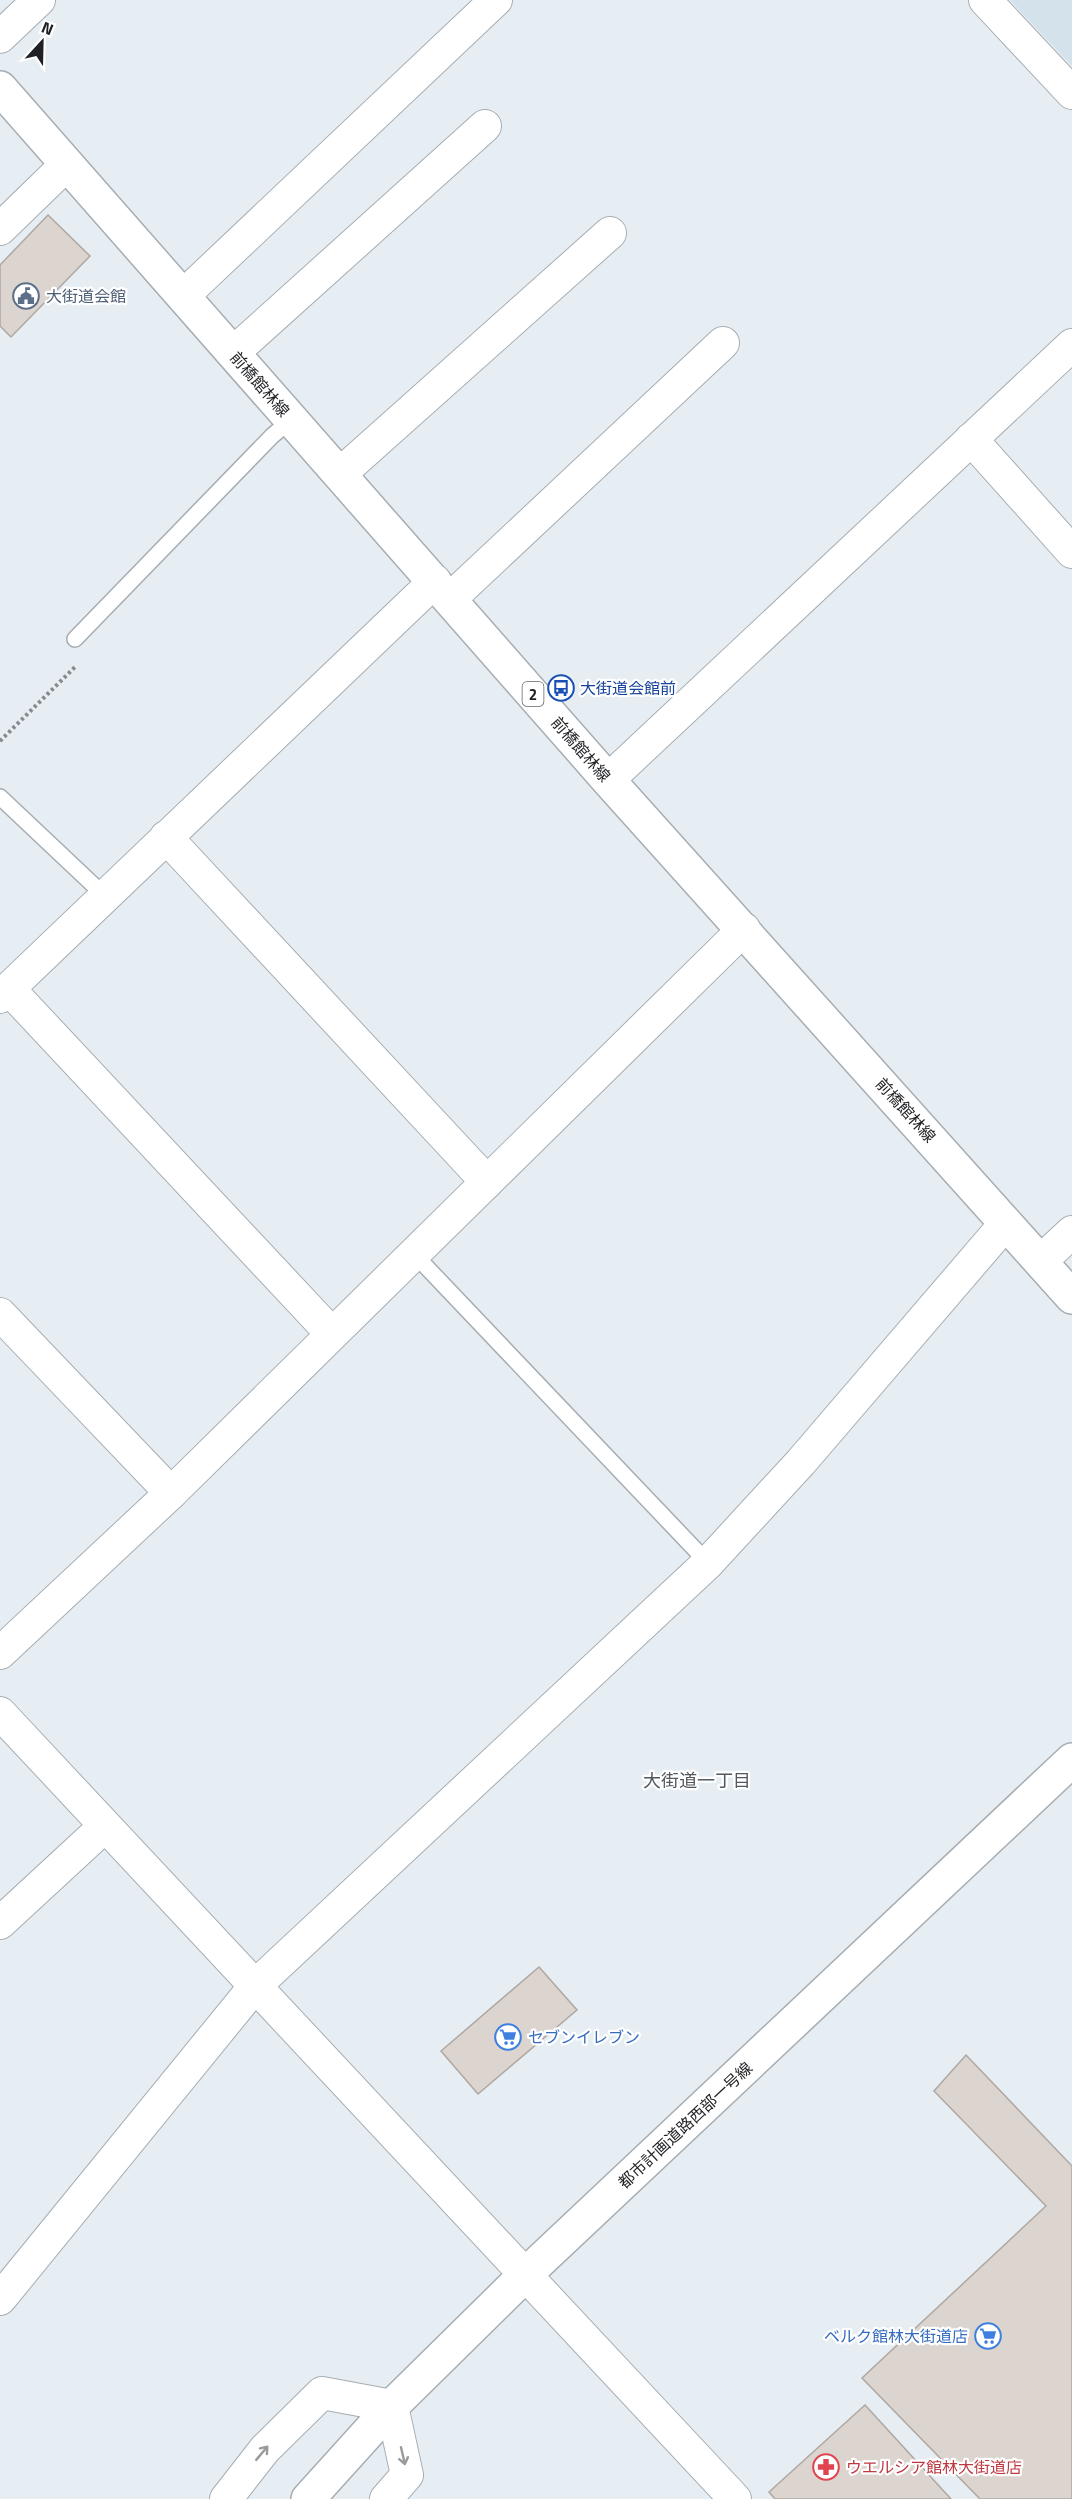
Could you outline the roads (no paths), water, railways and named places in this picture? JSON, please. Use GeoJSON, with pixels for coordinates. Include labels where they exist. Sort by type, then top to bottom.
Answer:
{"type":"FeatureCollection","features":[{"type":"Feature","properties":{"kind":"main road","name":"前橋館林線"},"geometry":{"type":"LineString","coordinates":[[0,88],[608,780],[1072,1297]]}},
{"type":"Feature","properties":{"kind":"main road","name":"都市計画道路西部一号線"},"geometry":{"type":"LineString","coordinates":[[308,2499],[392,2406],[525,2276],[1072,1760]]}},
{"type":"Feature","properties":{"kind":"street"},"geometry":{"type":"LineString","coordinates":[[0,37],[39,0]]}},
{"type":"Feature","properties":{"kind":"street"},"geometry":{"type":"LineString","coordinates":[[183,296],[496,0]]}},
{"type":"Feature","properties":{"kind":"street"},"geometry":{"type":"LineString","coordinates":[[985,0],[1072,93]]}},
{"type":"Feature","properties":{"kind":"street"},"geometry":{"type":"LineString","coordinates":[[234,353],[485,126]]}},
{"type":"Feature","properties":{"kind":"street"},"geometry":{"type":"LineString","coordinates":[[0,229],[67,164]]}},
{"type":"Feature","properties":{"kind":"street"},"geometry":{"type":"LineString","coordinates":[[340,474],[610,233]]}},
{"type":"Feature","properties":{"kind":"street"},"geometry":{"type":"LineString","coordinates":[[332,1334],[5,993],[166,837],[723,343]]}},
{"type":"Feature","properties":{"kind":"street"},"geometry":{"type":"LineString","coordinates":[[608,780],[1072,345]]}},
{"type":"Feature","properties":{"kind":"street"},"geometry":{"type":"LineString","coordinates":[[971,439],[1072,552]]}},
{"type":"Feature","properties":{"kind":"street"},"geometry":{"type":"LineString","coordinates":[[166,837],[487,1182]]}},
{"type":"Feature","properties":{"kind":"street"},"geometry":{"type":"LineString","coordinates":[[0,1653],[171,1493],[744,929]]}},
{"type":"Feature","properties":{"kind":"street"},"geometry":{"type":"LineString","coordinates":[[0,2299],[255,1986],[708,1563],[801,1462],[1006,1223]]}},
{"type":"Feature","properties":{"kind":"street"},"geometry":{"type":"LineString","coordinates":[[1041,1261],[1072,1232]]}},
{"type":"Feature","properties":{"kind":"street"},"geometry":{"type":"LineString","coordinates":[[0,1314],[171,1493]]}},
{"type":"Feature","properties":{"kind":"street"},"geometry":{"type":"LineString","coordinates":[[0,1713],[735,2499]]}},
{"type":"Feature","properties":{"kind":"street"},"geometry":{"type":"LineString","coordinates":[[0,1923],[105,1826]]}},
{"type":"Feature","properties":{"kind":"street"},"geometry":{"type":"LineString","coordinates":[[226,2499],[265,2449],[322,2393],[392,2406],[407,2475],[386,2499]]}},
{"type":"Feature","properties":{"kind":"lane"},"geometry":{"type":"LineString","coordinates":[[75,639],[272,436],[291,420]]}},
{"type":"Feature","properties":{"kind":"lane"},"geometry":{"type":"LineString","coordinates":[[0,797],[105,896]]}},
{"type":"Feature","properties":{"kind":"lane"},"geometry":{"type":"LineString","coordinates":[[415,1255],[708,1563]]}},
{"type":"Feature","properties":{"kind":"place","name":"大街道会館"},"geometry":{"type":"Point","coordinates":[26,296]}},
{"type":"Feature","properties":{"kind":"place","name":"大街道会館前"},"geometry":{"type":"Point","coordinates":[561,688]}},
{"type":"Feature","properties":{"kind":"place","name":"セブンイレブン"},"geometry":{"type":"Point","coordinates":[508,2037]}},
{"type":"Feature","properties":{"kind":"place","name":"ベルク館林大街道店"},"geometry":{"type":"Point","coordinates":[988,2336]}},
{"type":"Feature","properties":{"kind":"place","name":"ウエルシア館林大街道店"},"geometry":{"type":"Point","coordinates":[826,2467]}},
{"type":"Feature","properties":{"kind":"district","name":"大街道一丁目"},"geometry":{"type":"Point","coordinates":[697,1780]}}]}
